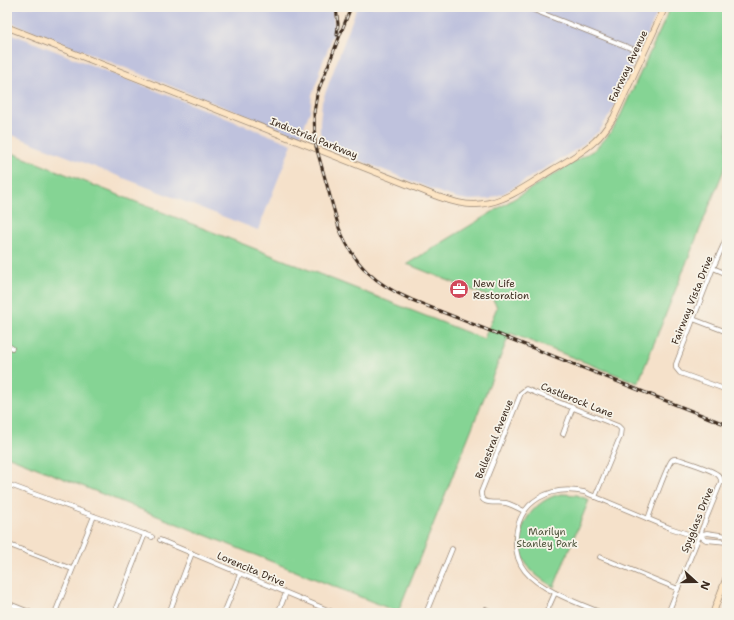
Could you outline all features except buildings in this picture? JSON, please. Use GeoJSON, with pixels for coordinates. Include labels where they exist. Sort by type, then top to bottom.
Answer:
{"type":"FeatureCollection","features":[{"type":"Feature","properties":{"kind":"street"},"geometry":{"type":"LineString","coordinates":[[526,7],[644,53]]}},
{"type":"Feature","properties":{"kind":"street","name":"Fairway Avenue"},"geometry":{"type":"LineString","coordinates":[[604,132],[614,117],[665,7]]}},
{"type":"Feature","properties":{"kind":"street","name":"Industrial Parkway"},"geometry":{"type":"LineString","coordinates":[[7,27],[459,204],[482,204],[494,202],[507,196],[573,158],[594,142],[604,132]]}},
{"type":"Feature","properties":{"kind":"street","name":"Fairway Vista Drive"},"geometry":{"type":"LineString","coordinates":[[727,237],[692,319],[676,364],[677,370],[680,373],[727,390]]}},
{"type":"Feature","properties":{"kind":"street"},"geometry":{"type":"LineString","coordinates":[[713,268],[727,274]]}},
{"type":"Feature","properties":{"kind":"street"},"geometry":{"type":"LineString","coordinates":[[692,319],[727,332]]}},
{"type":"Feature","properties":{"kind":"street"},"geometry":{"type":"LineString","coordinates":[[7,345],[12,348]]}},
{"type":"Feature","properties":{"kind":"street","name":"Castlerock Lane"},"geometry":{"type":"LineString","coordinates":[[524,390],[529,389],[618,426],[621,429],[620,437],[595,497]]}},
{"type":"Feature","properties":{"kind":"street","name":"Ballestral Avenue"},"geometry":{"type":"LineString","coordinates":[[524,390],[521,393],[481,492],[482,499],[486,502],[508,504],[524,511]]}},
{"type":"Feature","properties":{"kind":"street"},"geometry":{"type":"LineString","coordinates":[[563,434],[573,407]]}},
{"type":"Feature","properties":{"kind":"street","name":"Spyglass Drive"},"geometry":{"type":"LineString","coordinates":[[648,519],[671,460],[678,459],[704,468],[719,475],[721,478],[721,482],[668,613]]}},
{"type":"Feature","properties":{"kind":"street"},"geometry":{"type":"LineString","coordinates":[[7,484],[152,536]]}},
{"type":"Feature","properties":{"kind":"street"},"geometry":{"type":"LineString","coordinates":[[602,613],[555,593],[532,578],[520,564],[515,542],[516,530],[524,511],[540,497],[550,492],[562,490],[579,491],[688,534],[699,535],[708,533],[727,536]]}},
{"type":"Feature","properties":{"kind":"street"},"geometry":{"type":"LineString","coordinates":[[55,613],[94,516]]}},
{"type":"Feature","properties":{"kind":"street"},"geometry":{"type":"LineString","coordinates":[[114,613],[145,534]]}},
{"type":"Feature","properties":{"kind":"street"},"geometry":{"type":"LineString","coordinates":[[699,535],[706,540],[727,542]]}},
{"type":"Feature","properties":{"kind":"street","name":"Lorencita Drive"},"geometry":{"type":"LineString","coordinates":[[160,540],[335,613]]}},
{"type":"Feature","properties":{"kind":"street"},"geometry":{"type":"LineString","coordinates":[[7,544],[72,569]]}},
{"type":"Feature","properties":{"kind":"street"},"geometry":{"type":"LineString","coordinates":[[426,613],[452,549]]}},
{"type":"Feature","properties":{"kind":"street"},"geometry":{"type":"LineString","coordinates":[[169,613],[192,553]]}},
{"type":"Feature","properties":{"kind":"street"},"geometry":{"type":"LineString","coordinates":[[600,557],[678,589]]}},
{"type":"Feature","properties":{"kind":"street"},"geometry":{"type":"LineString","coordinates":[[224,613],[240,574]]}},
{"type":"Feature","properties":{"kind":"street"},"geometry":{"type":"LineString","coordinates":[[713,613],[727,576]]}},
{"type":"Feature","properties":{"kind":"street"},"geometry":{"type":"LineString","coordinates":[[278,613],[286,593]]}},
{"type":"Feature","properties":{"kind":"street"},"geometry":{"type":"LineString","coordinates":[[546,613],[555,593]]}},
{"type":"Feature","properties":{"kind":"street"},"geometry":{"type":"LineString","coordinates":[[7,603],[32,613]]}},
{"type":"Feature","properties":{"kind":"street"},"geometry":{"type":"LineString","coordinates":[[486,609],[492,613]]}},
{"type":"Feature","properties":{"kind":"shaded area"},"geometry":{"type":"Polygon","coordinates":[[[7,7],[332,7],[335,34],[330,38],[330,44],[319,71],[320,73],[312,95],[310,111],[300,137],[7,21],[7,7]]]}},
{"type":"Feature","properties":{"kind":"shaded area"},"geometry":{"type":"Polygon","coordinates":[[[357,7],[660,7],[611,113],[599,131],[580,147],[504,193],[489,199],[469,200],[444,194],[321,145],[320,122],[322,102],[357,7]]]}},
{"type":"Feature","properties":{"kind":"shaded area"},"geometry":{"type":"Polygon","coordinates":[[[7,32],[292,144],[258,230],[7,133],[7,32]]]}},
{"type":"Feature","properties":{"kind":"green space"},"geometry":{"type":"Polygon","coordinates":[[[671,7],[727,7],[727,162],[638,383],[510,333],[398,612],[7,456],[7,151],[484,339],[497,307],[492,298],[407,264],[598,147],[618,121],[671,7]]]}},
{"type":"Feature","properties":{"kind":"green space","name":"Marilyn Stanley Park"},"geometry":{"type":"Polygon","coordinates":[[[562,494],[577,495],[589,500],[554,587],[537,576],[527,565],[521,550],[520,539],[522,529],[533,510],[551,497],[562,494]]]}},
{"type":"Feature","properties":{"kind":"railway"},"geometry":{"type":"LineString","coordinates":[[336,7],[338,24],[337,35]]}},
{"type":"Feature","properties":{"kind":"railway"},"geometry":{"type":"LineString","coordinates":[[351,7],[317,94],[314,113],[315,143],[339,228],[345,241],[359,263],[387,287],[412,300],[727,425]]}},
{"type":"Feature","properties":{"kind":"place","name":"New Life Restoration"},"geometry":{"type":"Point","coordinates":[459,289]}}]}
